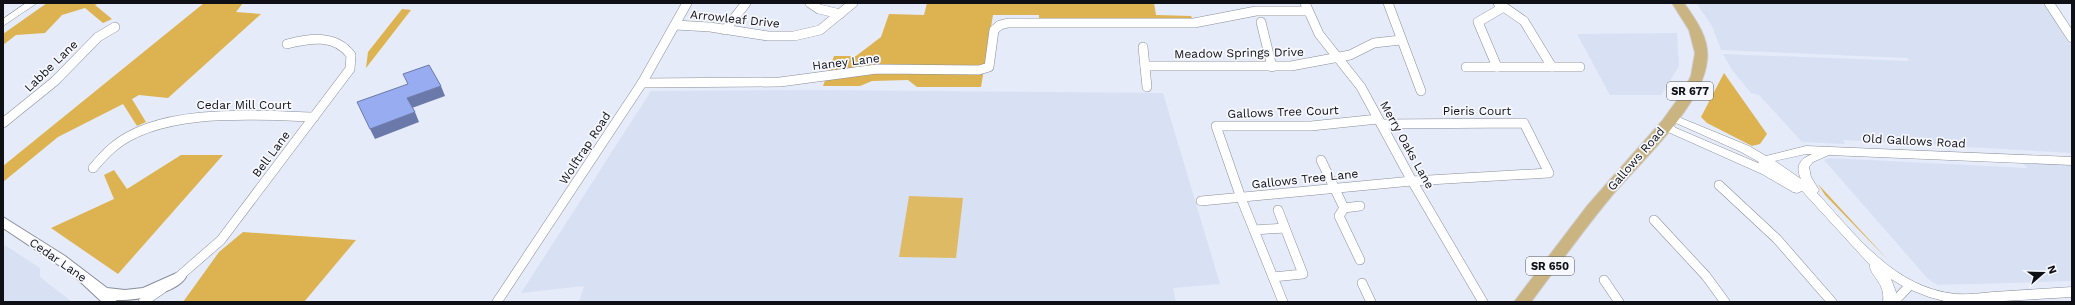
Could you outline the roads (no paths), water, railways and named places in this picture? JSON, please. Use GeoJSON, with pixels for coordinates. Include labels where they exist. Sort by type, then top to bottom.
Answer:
{"type":"FeatureCollection","features":[{"type":"Feature","properties":{"kind":"main road","name":"Gallows Road"},"geometry":{"type":"LineString","coordinates":[[1522,302],[1616,181],[1654,140],[1693,86],[1701,62],[1700,46],[1695,28],[1678,3]]}},
{"type":"Feature","properties":{"kind":"main road","name":"Cedar Lane"},"geometry":{"type":"LineString","coordinates":[[3,222],[69,266],[106,297]]}},
{"type":"Feature","properties":{"kind":"main road"},"geometry":{"type":"LineString","coordinates":[[106,297],[141,295],[163,286],[179,276]]}},
{"type":"Feature","properties":{"kind":"street"},"geometry":{"type":"LineString","coordinates":[[3,23],[32,3]]}},
{"type":"Feature","properties":{"kind":"street","name":"Wolftrap Road"},"geometry":{"type":"LineString","coordinates":[[497,302],[642,83],[687,3]]}},
{"type":"Feature","properties":{"kind":"street"},"geometry":{"type":"LineString","coordinates":[[725,30],[746,3]]}},
{"type":"Feature","properties":{"kind":"street"},"geometry":{"type":"LineString","coordinates":[[810,3],[819,9],[840,14]]}},
{"type":"Feature","properties":{"kind":"street","name":"Arrowleaf Drive"},"geometry":{"type":"LineString","coordinates":[[675,25],[725,30],[755,36],[801,35],[828,25],[847,6],[853,3]]}},
{"type":"Feature","properties":{"kind":"street"},"geometry":{"type":"LineString","coordinates":[[1388,3],[1422,91]]}},
{"type":"Feature","properties":{"kind":"street"},"geometry":{"type":"LineString","coordinates":[[2049,3],[2072,38]]}},
{"type":"Feature","properties":{"kind":"street"},"geometry":{"type":"LineString","coordinates":[[1497,67],[1478,22],[1500,6],[1523,19],[1539,43],[1552,67]]}},
{"type":"Feature","properties":{"kind":"street","name":"Haney Lane"},"geometry":{"type":"LineString","coordinates":[[642,83],[774,83],[877,69],[979,70],[989,67],[994,30],[1000,25],[1019,22],[1194,23],[1256,11],[1306,7]]}},
{"type":"Feature","properties":{"kind":"street","name":"Merry Oaks Lane"},"geometry":{"type":"LineString","coordinates":[[1306,7],[1319,34],[1337,58],[1359,83],[1412,181],[1483,302]]}},
{"type":"Feature","properties":{"kind":"street"},"geometry":{"type":"LineString","coordinates":[[1261,22],[1272,66]]}},
{"type":"Feature","properties":{"kind":"street","name":"Labbe Lane"},"geometry":{"type":"LineString","coordinates":[[3,123],[55,81],[98,37],[115,27]]}},
{"type":"Feature","properties":{"kind":"street","name":"Bell Lane"},"geometry":{"type":"LineString","coordinates":[[143,302],[179,276],[221,240],[346,76],[352,62],[351,55],[343,46],[328,40],[309,39],[288,44]]}},
{"type":"Feature","properties":{"kind":"street","name":"Meadow Springs Drive"},"geometry":{"type":"LineString","coordinates":[[1145,66],[1303,65],[1359,52],[1365,46],[1374,43],[1402,40]]}},
{"type":"Feature","properties":{"kind":"street"},"geometry":{"type":"LineString","coordinates":[[1143,47],[1147,88]]}},
{"type":"Feature","properties":{"kind":"street"},"geometry":{"type":"LineString","coordinates":[[1466,67],[1580,67]]}},
{"type":"Feature","properties":{"kind":"street","name":"Cedar Mill Court"},"geometry":{"type":"LineString","coordinates":[[93,168],[106,153],[130,137],[157,126],[182,119],[207,116],[314,117]]}},
{"type":"Feature","properties":{"kind":"street","name":"Pieris Court"},"geometry":{"type":"LineString","coordinates":[[1380,121],[1524,123],[1549,173],[1412,181]]}},
{"type":"Feature","properties":{"kind":"street","name":"Gallows Tree Court"},"geometry":{"type":"LineString","coordinates":[[1241,198],[1216,126],[1311,126],[1380,121]]}},
{"type":"Feature","properties":{"kind":"street"},"geometry":{"type":"LineString","coordinates":[[1668,121],[1672,130],[1763,164],[1825,209]]}},
{"type":"Feature","properties":{"kind":"street"},"geometry":{"type":"LineString","coordinates":[[1840,151],[1810,158],[1804,162],[1803,174],[1825,209],[1867,256],[1889,286],[1889,302]]}},
{"type":"Feature","properties":{"kind":"street","name":"Old Gallows Road"},"geometry":{"type":"LineString","coordinates":[[1763,164],[1772,157],[1792,152],[1840,151],[2072,161]]}},
{"type":"Feature","properties":{"kind":"street"},"geometry":{"type":"LineString","coordinates":[[1321,160],[1344,208]]}},
{"type":"Feature","properties":{"kind":"street","name":"Gallows Tree Lane"},"geometry":{"type":"LineString","coordinates":[[1201,201],[1412,181]]}},
{"type":"Feature","properties":{"kind":"street"},"geometry":{"type":"LineString","coordinates":[[1719,185],[1777,239],[1832,302]]}},
{"type":"Feature","properties":{"kind":"street"},"geometry":{"type":"LineString","coordinates":[[1241,198],[1284,302]]}},
{"type":"Feature","properties":{"kind":"street"},"geometry":{"type":"LineString","coordinates":[[1344,208],[1360,206]]}},
{"type":"Feature","properties":{"kind":"street"},"geometry":{"type":"LineString","coordinates":[[1344,208],[1339,216],[1360,260]]}},
{"type":"Feature","properties":{"kind":"street"},"geometry":{"type":"LineString","coordinates":[[1273,277],[1303,274],[1278,210]]}},
{"type":"Feature","properties":{"kind":"street"},"geometry":{"type":"LineString","coordinates":[[1654,220],[1706,276],[1725,302]]}},
{"type":"Feature","properties":{"kind":"street"},"geometry":{"type":"LineString","coordinates":[[1254,230],[1284,228]]}},
{"type":"Feature","properties":{"kind":"street"},"geometry":{"type":"LineString","coordinates":[[1867,256],[1880,267],[1910,284],[1934,294],[1957,298],[2072,292]]}},
{"type":"Feature","properties":{"kind":"street"},"geometry":{"type":"LineString","coordinates":[[1604,280],[1619,302]]}},
{"type":"Feature","properties":{"kind":"street"},"geometry":{"type":"LineString","coordinates":[[1362,283],[1371,302]]}},
{"type":"Feature","properties":{"kind":"street"},"geometry":{"type":"LineString","coordinates":[[1894,302],[1910,284]]}}]}
